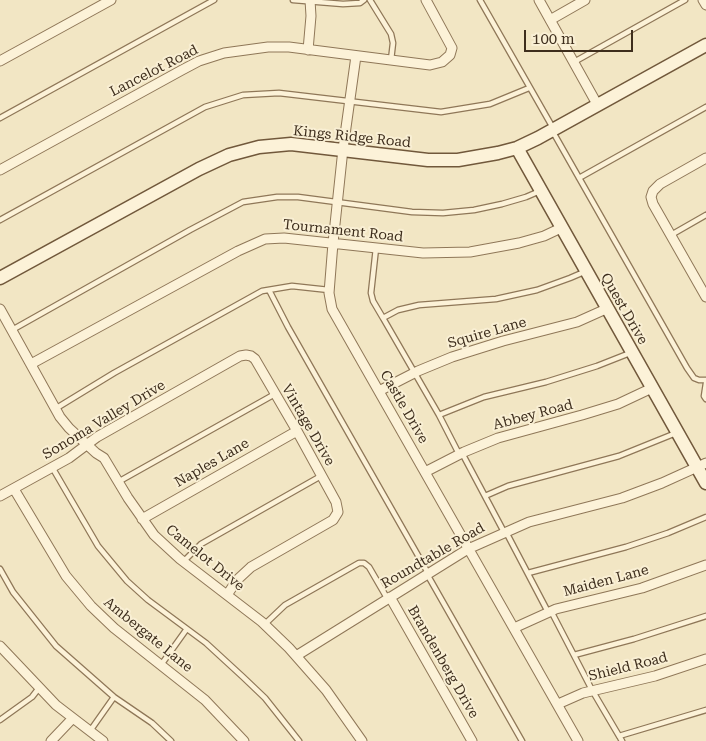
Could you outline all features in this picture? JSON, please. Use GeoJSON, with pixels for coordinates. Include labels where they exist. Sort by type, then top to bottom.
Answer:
{"type":"FeatureCollection","features":[{"type":"Feature","properties":{"kind":"street"},"geometry":{"type":"LineString","coordinates":[[0,61],[111,0]]}},
{"type":"Feature","properties":{"kind":"street","name":"Lancelot Road"},"geometry":{"type":"LineString","coordinates":[[0,170],[199,61],[224,53],[268,47],[430,65],[442,62],[452,52],[451,44],[426,0]]}},
{"type":"Feature","properties":{"kind":"street"},"geometry":{"type":"LineString","coordinates":[[539,0],[597,104]]}},
{"type":"Feature","properties":{"kind":"street"},"geometry":{"type":"LineString","coordinates":[[550,20],[585,0]]}},
{"type":"Feature","properties":{"kind":"street"},"geometry":{"type":"LineString","coordinates":[[703,0],[706,5]]}},
{"type":"Feature","properties":{"kind":"street"},"geometry":{"type":"LineString","coordinates":[[308,50],[312,16],[310,1]]}},
{"type":"Feature","properties":{"kind":"street","name":"Kings Ridge Road"},"geometry":{"type":"LineString","coordinates":[[0,278],[199,169],[229,155],[260,147],[291,144],[441,160],[470,158],[517,148],[706,45]]}},
{"type":"Feature","properties":{"kind":"street","name":"Castle Drive"},"geometry":{"type":"LineString","coordinates":[[356,56],[337,202],[329,290],[330,302],[336,318],[578,741]]}},
{"type":"Feature","properties":{"kind":"street","name":"Quest Drive"},"geometry":{"type":"LineString","coordinates":[[517,148],[677,432],[702,465],[706,483]]}},
{"type":"Feature","properties":{"kind":"street"},"geometry":{"type":"LineString","coordinates":[[706,158],[660,184],[652,193],[653,204],[706,296]]}},
{"type":"Feature","properties":{"kind":"street","name":"Tournament Road"},"geometry":{"type":"LineString","coordinates":[[31,364],[252,244],[275,238],[424,253],[483,250],[544,236],[561,228]]}},
{"type":"Feature","properties":{"kind":"street","name":"Camelot Drive"},"geometry":{"type":"LineString","coordinates":[[0,309],[64,423],[104,458],[142,519],[160,542],[183,562],[265,624],[326,690],[362,741]]}},
{"type":"Feature","properties":{"kind":"street","name":"Squire Lane"},"geometry":{"type":"LineString","coordinates":[[379,391],[416,372],[473,349],[577,322],[606,309]]}},
{"type":"Feature","properties":{"kind":"street","name":"Sonoma Valley Drive"},"geometry":{"type":"LineString","coordinates":[[0,496],[69,458],[97,437],[240,356],[248,356]]}},
{"type":"Feature","properties":{"kind":"street","name":"Vintage Drive"},"geometry":{"type":"LineString","coordinates":[[227,594],[237,580],[251,568],[333,520],[338,512],[336,502],[297,431],[255,359],[248,356]]}},
{"type":"Feature","properties":{"kind":"street","name":"Abbey Road"},"geometry":{"type":"LineString","coordinates":[[425,472],[506,435],[618,404],[652,388]]}},
{"type":"Feature","properties":{"kind":"street","name":"Naples Lane"},"geometry":{"type":"LineString","coordinates":[[142,519],[297,431]]}},
{"type":"Feature","properties":{"kind":"street","name":"Roundtable Road"},"geometry":{"type":"LineString","coordinates":[[296,656],[468,549],[505,532],[546,517],[622,498],[702,465]]}},
{"type":"Feature","properties":{"kind":"street","name":"Ambergate Lane"},"geometry":{"type":"LineString","coordinates":[[14,489],[56,561],[84,598],[114,628],[205,700],[244,741]]}},
{"type":"Feature","properties":{"kind":"street","name":"Maiden Lane"},"geometry":{"type":"LineString","coordinates":[[514,628],[567,605],[642,588],[706,565]]}},
{"type":"Feature","properties":{"kind":"street","name":"Brandenberg Drive"},"geometry":{"type":"LineString","coordinates":[[389,598],[472,741]]}},
{"type":"Feature","properties":{"kind":"street"},"geometry":{"type":"LineString","coordinates":[[0,646],[39,688],[72,719],[103,741]]}},
{"type":"Feature","properties":{"kind":"street","name":"Shield Road"},"geometry":{"type":"LineString","coordinates":[[558,704],[592,690],[655,676],[706,659]]}},
{"type":"Feature","properties":{"kind":"street"},"geometry":{"type":"LineString","coordinates":[[51,741],[72,719]]}},
{"type":"Feature","properties":{"kind":"lane"},"geometry":{"type":"LineString","coordinates":[[0,118],[214,0]]}},
{"type":"Feature","properties":{"kind":"lane"},"geometry":{"type":"LineString","coordinates":[[293,0],[343,4],[360,3],[364,0]]}},
{"type":"Feature","properties":{"kind":"lane"},"geometry":{"type":"LineString","coordinates":[[370,0],[391,34],[393,43],[391,60]]}},
{"type":"Feature","properties":{"kind":"lane"},"geometry":{"type":"LineString","coordinates":[[480,0],[691,375],[706,382],[704,396],[706,399]]}},
{"type":"Feature","properties":{"kind":"lane"},"geometry":{"type":"LineString","coordinates":[[574,62],[685,0]]}},
{"type":"Feature","properties":{"kind":"lane"},"geometry":{"type":"LineString","coordinates":[[0,220],[198,111],[243,94],[279,94],[441,112],[490,104],[529,88]]}},
{"type":"Feature","properties":{"kind":"lane"},"geometry":{"type":"LineString","coordinates":[[579,178],[706,107]]}},
{"type":"Feature","properties":{"kind":"lane"},"geometry":{"type":"LineString","coordinates":[[12,330],[243,202],[277,196],[298,197],[412,212],[443,213],[474,210],[502,204],[540,191]]}},
{"type":"Feature","properties":{"kind":"lane"},"geometry":{"type":"LineString","coordinates":[[671,235],[706,215]]}},
{"type":"Feature","properties":{"kind":"lane"},"geometry":{"type":"LineString","coordinates":[[376,248],[371,293],[373,301],[416,372],[622,741]]}},
{"type":"Feature","properties":{"kind":"lane"},"geometry":{"type":"LineString","coordinates":[[383,318],[398,310],[419,305],[496,298],[537,290],[585,271]]}},
{"type":"Feature","properties":{"kind":"lane"},"geometry":{"type":"LineString","coordinates":[[55,409],[114,373],[262,292],[292,286],[329,290]]}},
{"type":"Feature","properties":{"kind":"lane"},"geometry":{"type":"LineString","coordinates":[[269,290],[288,327],[522,741]]}},
{"type":"Feature","properties":{"kind":"lane"},"geometry":{"type":"LineString","coordinates":[[440,415],[484,397],[571,374],[631,352]]}},
{"type":"Feature","properties":{"kind":"lane"},"geometry":{"type":"LineString","coordinates":[[118,482],[275,394]]}},
{"type":"Feature","properties":{"kind":"lane"},"geometry":{"type":"LineString","coordinates":[[485,496],[508,486],[619,456],[677,432]]}},
{"type":"Feature","properties":{"kind":"lane"},"geometry":{"type":"LineString","coordinates":[[52,467],[87,530],[127,581],[148,600],[206,644],[253,686],[281,717],[299,741]]}},
{"type":"Feature","properties":{"kind":"lane"},"geometry":{"type":"LineString","coordinates":[[183,562],[201,544],[322,476]]}},
{"type":"Feature","properties":{"kind":"lane"},"geometry":{"type":"LineString","coordinates":[[528,573],[626,547],[668,533],[706,517]]}},
{"type":"Feature","properties":{"kind":"lane"},"geometry":{"type":"LineString","coordinates":[[265,624],[285,605],[359,563],[364,563],[369,567],[389,598]]}},
{"type":"Feature","properties":{"kind":"lane"},"geometry":{"type":"LineString","coordinates":[[0,569],[14,592],[56,646],[114,697],[152,723],[171,741]]}},
{"type":"Feature","properties":{"kind":"lane"},"geometry":{"type":"LineString","coordinates":[[574,655],[634,639],[706,616]]}},
{"type":"Feature","properties":{"kind":"lane"},"geometry":{"type":"LineString","coordinates":[[161,665],[186,630]]}},
{"type":"Feature","properties":{"kind":"lane"},"geometry":{"type":"LineString","coordinates":[[0,720],[32,697],[39,688]]}},
{"type":"Feature","properties":{"kind":"lane"},"geometry":{"type":"LineString","coordinates":[[90,731],[114,697]]}},
{"type":"Feature","properties":{"kind":"lane"},"geometry":{"type":"LineString","coordinates":[[619,736],[706,710]]}}]}
